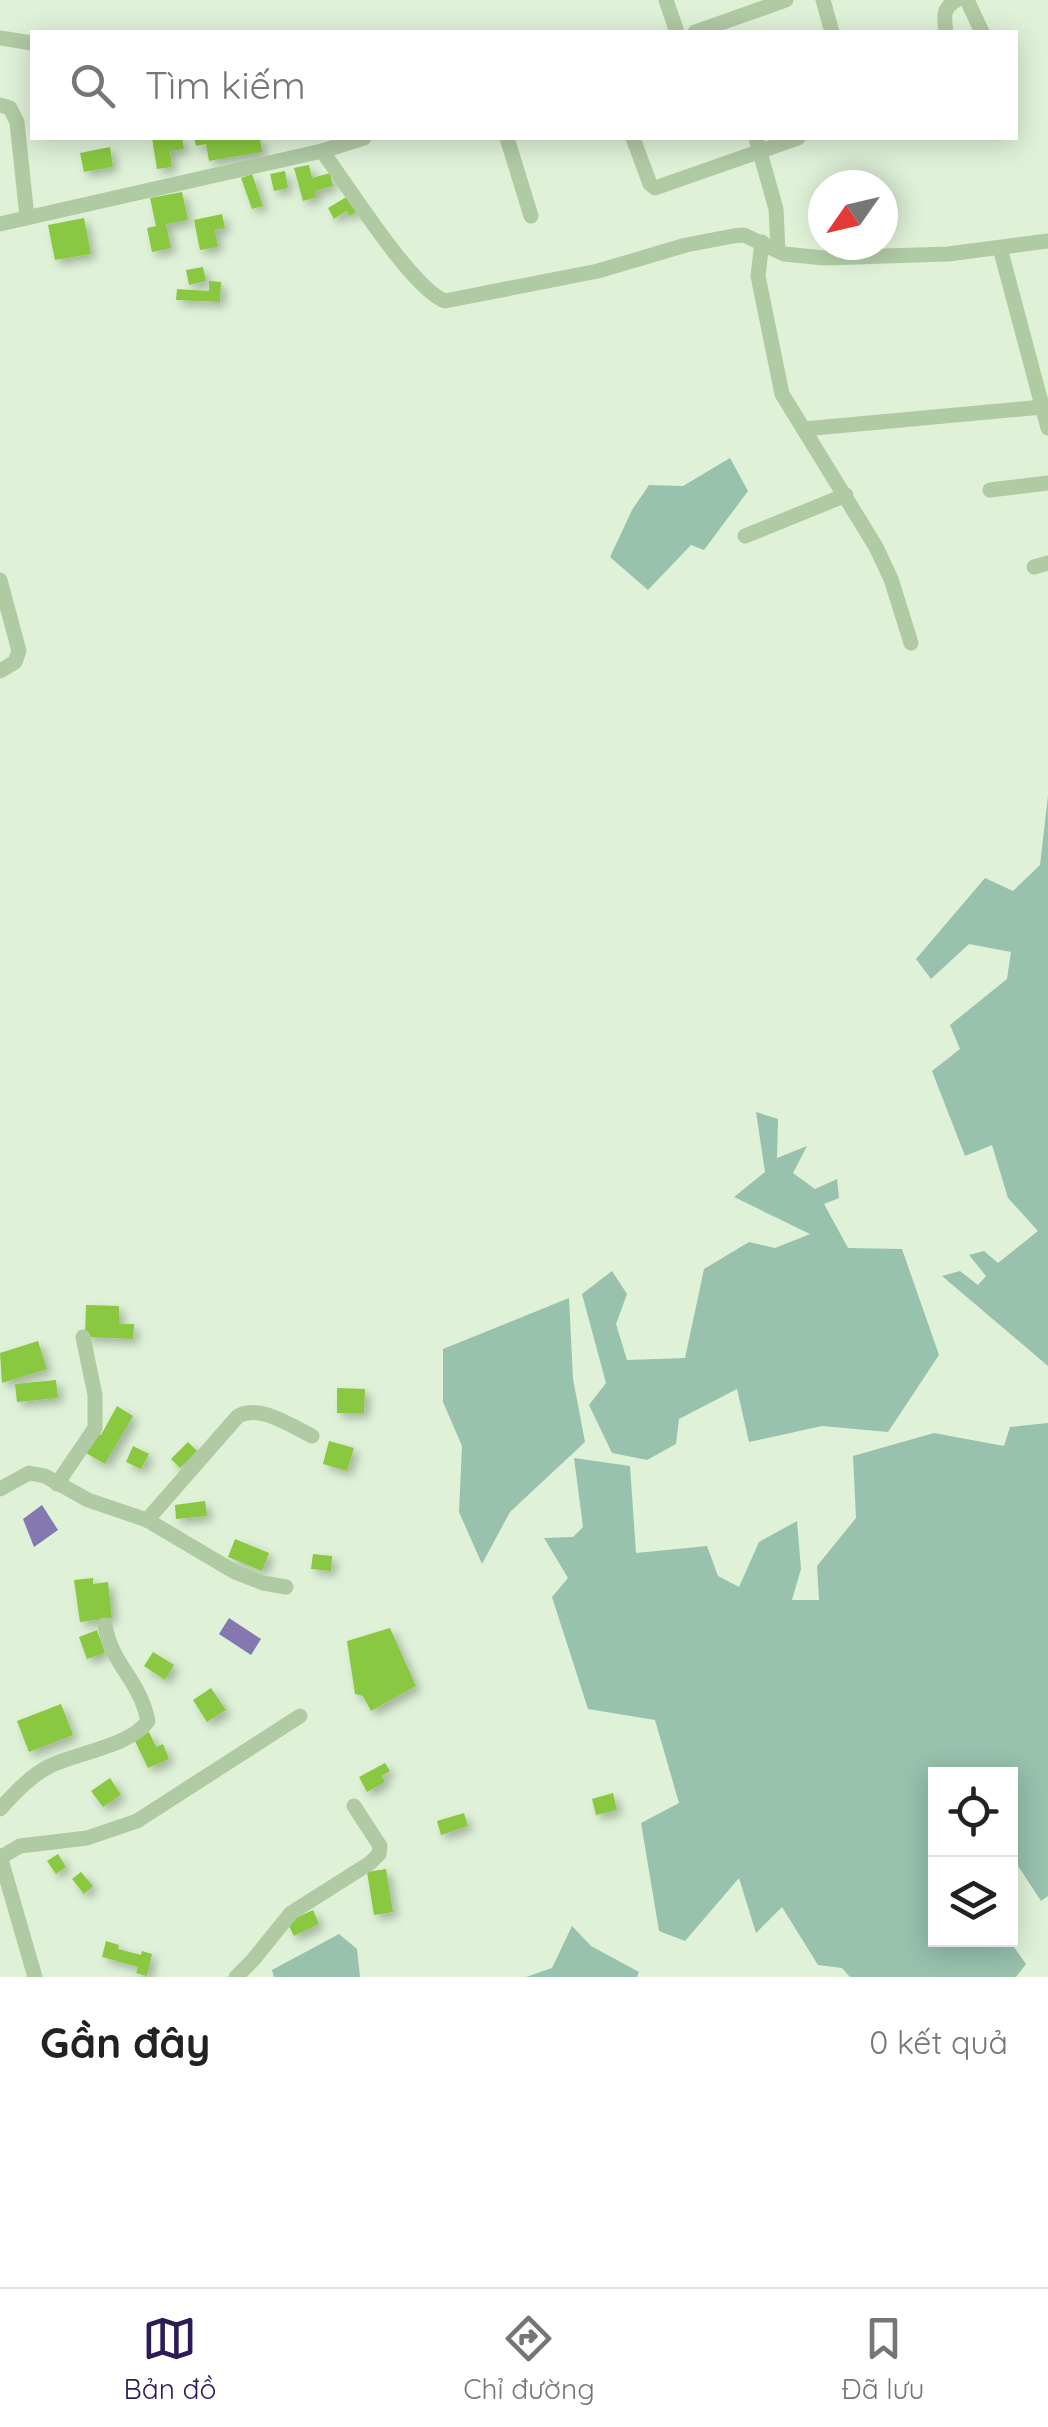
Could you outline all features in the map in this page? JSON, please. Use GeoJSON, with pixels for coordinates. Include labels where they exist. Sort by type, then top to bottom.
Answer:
{"type":"FeatureCollection","features":[{"type":"Feature","properties":{"kind":"street"},"geometry":{"type":"LineString","coordinates":[[666,0],[676,30]]}},
{"type":"Feature","properties":{"kind":"street"},"geometry":{"type":"LineString","coordinates":[[720,29],[786,0]]}},
{"type":"Feature","properties":{"kind":"street"},"geometry":{"type":"LineString","coordinates":[[823,0],[831,30]]}},
{"type":"Feature","properties":{"kind":"street"},"geometry":{"type":"LineString","coordinates":[[946,30],[944,13],[947,5],[956,0]]}},
{"type":"Feature","properties":{"kind":"street"},"geometry":{"type":"LineString","coordinates":[[966,0],[981,30]]}},
{"type":"Feature","properties":{"kind":"street"},"geometry":{"type":"LineString","coordinates":[[0,38],[30,43]]}},
{"type":"Feature","properties":{"kind":"street"},"geometry":{"type":"LineString","coordinates":[[0,105],[10,108],[18,122],[27,217]]}},
{"type":"Feature","properties":{"kind":"street"},"geometry":{"type":"LineString","coordinates":[[0,224],[358,140]]}},
{"type":"Feature","properties":{"kind":"street"},"geometry":{"type":"LineString","coordinates":[[508,140],[531,216]]}},
{"type":"Feature","properties":{"kind":"street"},"geometry":{"type":"LineString","coordinates":[[634,140],[655,188],[758,144],[785,140]]}},
{"type":"Feature","properties":{"kind":"street"},"geometry":{"type":"LineString","coordinates":[[758,144],[776,209],[778,250]]}},
{"type":"Feature","properties":{"kind":"street"},"geometry":{"type":"LineString","coordinates":[[322,151],[390,244],[426,287],[445,301],[598,271],[714,238],[744,236],[793,256],[856,258],[1048,241]]}},
{"type":"Feature","properties":{"kind":"street"},"geometry":{"type":"LineString","coordinates":[[762,242],[758,276],[782,394],[846,495],[891,579],[911,644]]}},
{"type":"Feature","properties":{"kind":"street"},"geometry":{"type":"LineString","coordinates":[[1000,248],[1048,428]]}},
{"type":"Feature","properties":{"kind":"street"},"geometry":{"type":"LineString","coordinates":[[804,429],[1043,406]]}},
{"type":"Feature","properties":{"kind":"street"},"geometry":{"type":"LineString","coordinates":[[990,490],[1048,483]]}},
{"type":"Feature","properties":{"kind":"street"},"geometry":{"type":"LineString","coordinates":[[744,536],[846,495]]}},
{"type":"Feature","properties":{"kind":"street"},"geometry":{"type":"LineString","coordinates":[[0,580],[19,651],[16,662],[0,671]]}},
{"type":"Feature","properties":{"kind":"street"},"geometry":{"type":"LineString","coordinates":[[57,1484],[96,1428],[96,1394],[83,1337]]}},
{"type":"Feature","properties":{"kind":"street"},"geometry":{"type":"LineString","coordinates":[[147,1520],[238,1416],[258,1412],[312,1436]]}},
{"type":"Feature","properties":{"kind":"street"},"geometry":{"type":"LineString","coordinates":[[0,1489],[30,1473],[88,1500],[147,1520],[236,1572],[286,1586]]}},
{"type":"Feature","properties":{"kind":"street"},"geometry":{"type":"LineString","coordinates":[[0,1809],[38,1773],[142,1730],[148,1721],[140,1693],[112,1655],[106,1625]]}},
{"type":"Feature","properties":{"kind":"street"},"geometry":{"type":"LineString","coordinates":[[35,1977],[0,1856],[20,1846],[87,1838],[136,1821],[300,1716]]}},
{"type":"Feature","properties":{"kind":"street"},"geometry":{"type":"LineString","coordinates":[[236,1977],[290,1913],[370,1864],[379,1854],[380,1846],[354,1806]]}},
{"type":"Feature","properties":{"kind":"street"},"geometry":{"type":"LineString","coordinates":[[0,1919],[18,1910]]}},
{"type":"Feature","properties":{"kind":"green space"},"geometry":{"type":"Polygon","coordinates":[[[730,458],[748,491],[704,550],[691,545],[648,590],[610,557],[632,510],[649,485],[683,486],[730,458]]]}},
{"type":"Feature","properties":{"kind":"green space"},"geometry":{"type":"Polygon","coordinates":[[[1048,796],[1048,1366],[942,1276],[960,1271],[978,1285],[986,1276],[969,1255],[984,1251],[998,1263],[1038,1231],[1008,1198],[992,1145],[965,1156],[932,1071],[960,1049],[950,1025],[1007,979],[1011,952],[969,944],[931,979],[916,959],[985,878],[1013,891],[1040,865],[1048,796]]]}},
{"type":"Feature","properties":{"kind":"green space"},"geometry":{"type":"Polygon","coordinates":[[[756,1112],[778,1119],[777,1158],[807,1146],[793,1173],[815,1189],[837,1179],[839,1198],[824,1204],[848,1248],[902,1249],[939,1355],[888,1432],[822,1426],[749,1442],[737,1389],[679,1419],[676,1444],[647,1460],[612,1453],[589,1405],[606,1383],[582,1294],[612,1271],[627,1294],[616,1324],[627,1360],[685,1358],[704,1269],[749,1242],[775,1248],[810,1234],[734,1197],[765,1172],[756,1112]]]}},
{"type":"Feature","properties":{"kind":"green space"},"geometry":{"type":"Polygon","coordinates":[[[569,1298],[573,1379],[585,1442],[510,1512],[482,1564],[459,1512],[462,1446],[443,1402],[443,1349],[569,1298]]]}},
{"type":"Feature","properties":{"kind":"green space"},"geometry":{"type":"Polygon","coordinates":[[[1048,1423],[1048,1896],[1041,1901],[1018,1866],[1018,1767],[928,1767],[928,1947],[1014,1947],[1026,1964],[1016,1977],[850,1977],[842,1968],[818,1965],[782,1907],[756,1933],[739,1878],[685,1941],[659,1931],[641,1823],[679,1803],[655,1720],[588,1709],[552,1597],[568,1578],[544,1538],[573,1537],[583,1527],[574,1458],[630,1466],[636,1553],[707,1546],[718,1576],[739,1587],[759,1542],[797,1521],[801,1569],[792,1600],[819,1600],[817,1566],[856,1518],[853,1456],[934,1433],[1004,1446],[1010,1427],[1048,1423]]]}},
{"type":"Feature","properties":{"kind":"green space"},"geometry":{"type":"Polygon","coordinates":[[[572,1926],[591,1946],[639,1972],[637,1977],[526,1977],[552,1968],[572,1926]]]}},
{"type":"Feature","properties":{"kind":"green space"},"geometry":{"type":"Polygon","coordinates":[[[339,1934],[357,1949],[360,1977],[274,1977],[272,1970],[339,1934]]]}},
{"type":"Feature","properties":{"kind":"shaded area"},"geometry":{"type":"Polygon","coordinates":[[[42,1505],[58,1530],[34,1547],[23,1519],[42,1505]]]}},
{"type":"Feature","properties":{"kind":"shaded area"},"geometry":{"type":"Polygon","coordinates":[[[229,1618],[261,1639],[251,1655],[219,1634],[229,1618]]]}},
{"type":"Feature","properties":{"kind":"building"},"geometry":{"type":"Polygon","coordinates":[[[152,140],[182,140],[184,149],[170,151],[172,167],[157,169],[152,140]]]}},
{"type":"Feature","properties":{"kind":"building"},"geometry":{"type":"Polygon","coordinates":[[[194,140],[260,140],[262,152],[209,161],[206,144],[196,146],[194,140]]]}},
{"type":"Feature","properties":{"kind":"building"},"geometry":{"type":"Polygon","coordinates":[[[110,147],[113,167],[84,172],[80,153],[110,147]]]}},
{"type":"Feature","properties":{"kind":"building"},"geometry":{"type":"Polygon","coordinates":[[[309,165],[312,178],[330,173],[333,186],[315,191],[317,197],[303,201],[294,168],[309,165]]]}},
{"type":"Feature","properties":{"kind":"building"},"geometry":{"type":"Polygon","coordinates":[[[285,171],[288,188],[274,191],[270,174],[285,171]]]}},
{"type":"Feature","properties":{"kind":"building"},"geometry":{"type":"Polygon","coordinates":[[[252,174],[263,206],[252,209],[241,178],[252,174]]]}},
{"type":"Feature","properties":{"kind":"building"},"geometry":{"type":"Polygon","coordinates":[[[182,192],[188,220],[166,224],[171,248],[152,252],[147,228],[156,226],[150,198],[182,192]]]}},
{"type":"Feature","properties":{"kind":"building"},"geometry":{"type":"Polygon","coordinates":[[[348,196],[358,211],[350,216],[346,211],[334,219],[328,208],[348,196]]]}},
{"type":"Feature","properties":{"kind":"building"},"geometry":{"type":"Polygon","coordinates":[[[222,214],[225,228],[215,230],[218,247],[200,250],[194,220],[222,214]]]}},
{"type":"Feature","properties":{"kind":"building"},"geometry":{"type":"Polygon","coordinates":[[[84,218],[91,254],[55,260],[48,225],[84,218]]]}},
{"type":"Feature","properties":{"kind":"building"},"geometry":{"type":"Polygon","coordinates":[[[203,267],[206,281],[189,285],[186,270],[203,267]]]}},
{"type":"Feature","properties":{"kind":"building"},"geometry":{"type":"Polygon","coordinates":[[[209,281],[221,282],[220,302],[176,300],[177,289],[209,291],[209,281]]]}},
{"type":"Feature","properties":{"kind":"building"},"geometry":{"type":"Polygon","coordinates":[[[86,1305],[119,1306],[119,1324],[134,1324],[133,1339],[85,1337],[86,1305]]]}},
{"type":"Feature","properties":{"kind":"building"},"geometry":{"type":"Polygon","coordinates":[[[38,1341],[47,1369],[2,1383],[0,1353],[38,1341]]]}},
{"type":"Feature","properties":{"kind":"building"},"geometry":{"type":"Polygon","coordinates":[[[56,1380],[58,1398],[17,1402],[15,1384],[56,1380]]]}},
{"type":"Feature","properties":{"kind":"building"},"geometry":{"type":"Polygon","coordinates":[[[337,1388],[365,1389],[364,1413],[337,1413],[337,1388]]]}},
{"type":"Feature","properties":{"kind":"building"},"geometry":{"type":"Polygon","coordinates":[[[117,1406],[133,1416],[105,1464],[86,1453],[117,1406]]]}},
{"type":"Feature","properties":{"kind":"building"},"geometry":{"type":"Polygon","coordinates":[[[329,1441],[354,1448],[347,1471],[323,1464],[329,1441]]]}},
{"type":"Feature","properties":{"kind":"building"},"geometry":{"type":"Polygon","coordinates":[[[188,1442],[197,1451],[180,1468],[171,1459],[188,1442]]]}},
{"type":"Feature","properties":{"kind":"building"},"geometry":{"type":"Polygon","coordinates":[[[133,1446],[149,1454],[141,1469],[126,1462],[133,1446]]]}},
{"type":"Feature","properties":{"kind":"building"},"geometry":{"type":"Polygon","coordinates":[[[205,1501],[207,1516],[176,1519],[175,1505],[205,1501]]]}},
{"type":"Feature","properties":{"kind":"building"},"geometry":{"type":"Polygon","coordinates":[[[235,1539],[269,1553],[262,1571],[228,1557],[235,1539]]]}},
{"type":"Feature","properties":{"kind":"building"},"geometry":{"type":"Polygon","coordinates":[[[313,1554],[332,1556],[331,1571],[311,1569],[313,1554]]]}},
{"type":"Feature","properties":{"kind":"building"},"geometry":{"type":"Polygon","coordinates":[[[93,1578],[93,1584],[108,1582],[112,1618],[80,1622],[74,1580],[93,1578]]]}},
{"type":"Feature","properties":{"kind":"building"},"geometry":{"type":"Polygon","coordinates":[[[390,1628],[416,1686],[371,1711],[363,1696],[355,1694],[347,1641],[390,1628]]]}},
{"type":"Feature","properties":{"kind":"building"},"geometry":{"type":"Polygon","coordinates":[[[97,1630],[105,1653],[87,1659],[79,1637],[97,1630]]]}},
{"type":"Feature","properties":{"kind":"building"},"geometry":{"type":"Polygon","coordinates":[[[153,1652],[174,1665],[165,1680],[144,1666],[153,1652]]]}},
{"type":"Feature","properties":{"kind":"building"},"geometry":{"type":"Polygon","coordinates":[[[211,1688],[226,1710],[207,1722],[193,1700],[211,1688]]]}},
{"type":"Feature","properties":{"kind":"building"},"geometry":{"type":"Polygon","coordinates":[[[61,1704],[73,1735],[29,1752],[17,1721],[61,1704]]]}},
{"type":"Feature","properties":{"kind":"building"},"geometry":{"type":"Polygon","coordinates":[[[149,1732],[156,1747],[163,1744],[169,1759],[148,1768],[134,1739],[149,1732]]]}},
{"type":"Feature","properties":{"kind":"building"},"geometry":{"type":"Polygon","coordinates":[[[385,1763],[390,1771],[382,1776],[385,1782],[367,1792],[359,1777],[385,1763]]]}},
{"type":"Feature","properties":{"kind":"building"},"geometry":{"type":"Polygon","coordinates":[[[110,1778],[121,1795],[103,1807],[91,1791],[110,1778]]]}},
{"type":"Feature","properties":{"kind":"building"},"geometry":{"type":"Polygon","coordinates":[[[613,1793],[617,1810],[596,1815],[592,1799],[613,1793]]]}},
{"type":"Feature","properties":{"kind":"building"},"geometry":{"type":"Polygon","coordinates":[[[464,1813],[468,1826],[441,1835],[437,1821],[464,1813]]]}},
{"type":"Feature","properties":{"kind":"building"},"geometry":{"type":"Polygon","coordinates":[[[58,1854],[66,1867],[56,1874],[47,1861],[58,1854]]]}},
{"type":"Feature","properties":{"kind":"building"},"geometry":{"type":"Polygon","coordinates":[[[386,1869],[393,1912],[374,1915],[367,1872],[386,1869]]]}},
{"type":"Feature","properties":{"kind":"building"},"geometry":{"type":"Polygon","coordinates":[[[81,1872],[93,1886],[84,1894],[72,1879],[81,1872]]]}},
{"type":"Feature","properties":{"kind":"building"},"geometry":{"type":"Polygon","coordinates":[[[313,1910],[319,1924],[294,1936],[287,1922],[313,1910]]]}},
{"type":"Feature","properties":{"kind":"building"},"geometry":{"type":"Polygon","coordinates":[[[106,1941],[119,1945],[118,1949],[152,1954],[147,1976],[136,1973],[138,1967],[102,1957],[106,1941]]]}}]}
